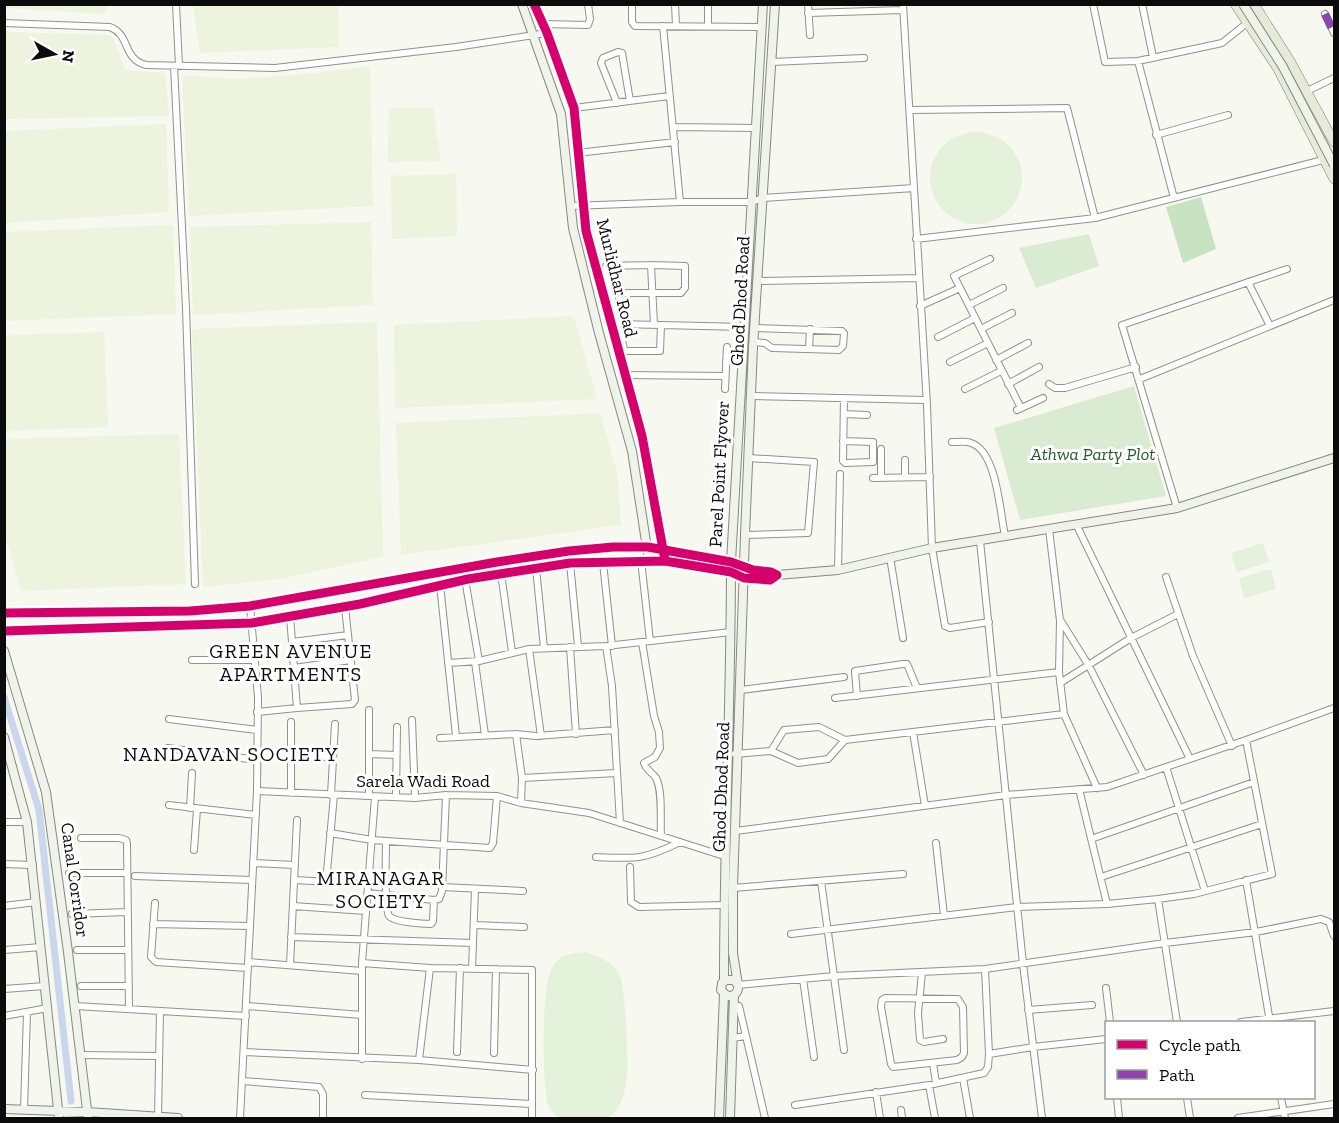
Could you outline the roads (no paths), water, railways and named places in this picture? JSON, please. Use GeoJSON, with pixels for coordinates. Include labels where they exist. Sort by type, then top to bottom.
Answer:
{"type":"FeatureCollection","features":[{"type":"Feature","properties":{"kind":"main road"},"geometry":{"type":"LineString","coordinates":[[1235,4],[1278,69],[1330,159],[1335,179]]}},
{"type":"Feature","properties":{"kind":"main road"},"geometry":{"type":"LineString","coordinates":[[1254,4],[1335,142]]}},
{"type":"Feature","properties":{"kind":"street"},"geometry":{"type":"LineString","coordinates":[[176,4],[176,66],[195,584]]}},
{"type":"Feature","properties":{"kind":"street","name":"Murlidhar Road"},"geometry":{"type":"LineString","coordinates":[[522,4],[561,114],[570,206],[599,333],[628,435],[648,547],[645,561]]}},
{"type":"Feature","properties":{"kind":"street","name":"Murlidhar Road"},"geometry":{"type":"LineString","coordinates":[[534,4],[574,108],[588,243],[642,436],[665,561]]}},
{"type":"Feature","properties":{"kind":"street"},"geometry":{"type":"LineString","coordinates":[[542,24],[588,25],[590,19],[588,4]]}},
{"type":"Feature","properties":{"kind":"street"},"geometry":{"type":"LineString","coordinates":[[632,4],[633,24],[762,27]]}},
{"type":"Feature","properties":{"kind":"street"},"geometry":{"type":"LineString","coordinates":[[675,4],[676,26]]}},
{"type":"Feature","properties":{"kind":"street"},"geometry":{"type":"LineString","coordinates":[[708,4],[708,26]]}},
{"type":"Feature","properties":{"kind":"street","name":"Parel Point Flyover"},"geometry":{"type":"LineString","coordinates":[[724,981],[724,856],[732,632],[731,562],[763,4]]}},
{"type":"Feature","properties":{"kind":"street","name":"Ghod Dhod Road"},"geometry":{"type":"LineString","coordinates":[[738,985],[733,952],[733,888],[745,535],[762,198],[775,4]]}},
{"type":"Feature","properties":{"kind":"street"},"geometry":{"type":"LineString","coordinates":[[808,4],[810,35]]}},
{"type":"Feature","properties":{"kind":"street"},"geometry":{"type":"LineString","coordinates":[[1093,4],[1105,62],[1138,61],[1222,43],[1247,23]]}},
{"type":"Feature","properties":{"kind":"street"},"geometry":{"type":"LineString","coordinates":[[1142,4],[1153,57]]}},
{"type":"Feature","properties":{"kind":"street"},"geometry":{"type":"LineString","coordinates":[[1243,4],[1283,67],[1335,165]]}},
{"type":"Feature","properties":{"kind":"street"},"geometry":{"type":"LineString","coordinates":[[808,13],[903,7],[911,110],[932,548],[945,626],[950,628],[989,622]]}},
{"type":"Feature","properties":{"kind":"street"},"geometry":{"type":"LineString","coordinates":[[1325,14],[1335,33]]}},
{"type":"Feature","properties":{"kind":"street"},"geometry":{"type":"LineString","coordinates":[[4,23],[110,27],[121,35],[135,61],[146,65],[275,68],[456,47],[547,33]]}},
{"type":"Feature","properties":{"kind":"street"},"geometry":{"type":"LineString","coordinates":[[663,26],[680,202]]}},
{"type":"Feature","properties":{"kind":"street"},"geometry":{"type":"LineString","coordinates":[[617,103],[601,63],[605,56],[618,52],[623,56],[630,101]]}},
{"type":"Feature","properties":{"kind":"street"},"geometry":{"type":"LineString","coordinates":[[771,62],[864,58]]}},
{"type":"Feature","properties":{"kind":"street"},"geometry":{"type":"LineString","coordinates":[[1138,61],[1174,198]]}},
{"type":"Feature","properties":{"kind":"street"},"geometry":{"type":"LineString","coordinates":[[1307,91],[1335,78]]}},
{"type":"Feature","properties":{"kind":"street"},"geometry":{"type":"LineString","coordinates":[[574,108],[669,96]]}},
{"type":"Feature","properties":{"kind":"street"},"geometry":{"type":"LineString","coordinates":[[911,110],[1066,108],[1095,218]]}},
{"type":"Feature","properties":{"kind":"street"},"geometry":{"type":"LineString","coordinates":[[1156,135],[1228,115]]}},
{"type":"Feature","properties":{"kind":"street"},"geometry":{"type":"LineString","coordinates":[[674,127],[756,128]]}},
{"type":"Feature","properties":{"kind":"street"},"geometry":{"type":"LineString","coordinates":[[577,153],[675,142]]}},
{"type":"Feature","properties":{"kind":"street"},"geometry":{"type":"LineString","coordinates":[[916,239],[1095,218],[1330,159]]}},
{"type":"Feature","properties":{"kind":"street"},"geometry":{"type":"LineString","coordinates":[[570,206],[752,202],[762,198],[914,188]]}},
{"type":"Feature","properties":{"kind":"street"},"geometry":{"type":"LineString","coordinates":[[990,259],[954,276],[1019,409],[1043,398]]}},
{"type":"Feature","properties":{"kind":"street"},"geometry":{"type":"LineString","coordinates":[[611,293],[652,293],[681,293],[685,288],[686,270],[682,265],[651,264],[608,265],[605,269],[624,349],[628,352],[660,351],[652,293],[651,264]]}},
{"type":"Feature","properties":{"kind":"street"},"geometry":{"type":"LineString","coordinates":[[1177,508],[1140,379],[1122,330],[1124,324],[1287,269]]}},
{"type":"Feature","properties":{"kind":"street"},"geometry":{"type":"LineString","coordinates":[[758,281],[919,278]]}},
{"type":"Feature","properties":{"kind":"street"},"geometry":{"type":"LineString","coordinates":[[1248,282],[1270,326]]}},
{"type":"Feature","properties":{"kind":"street"},"geometry":{"type":"LineString","coordinates":[[920,306],[960,288]]}},
{"type":"Feature","properties":{"kind":"street"},"geometry":{"type":"LineString","coordinates":[[969,305],[1003,288]]}},
{"type":"Feature","properties":{"kind":"street"},"geometry":{"type":"LineString","coordinates":[[1140,379],[1335,300]]}},
{"type":"Feature","properties":{"kind":"street"},"geometry":{"type":"LineString","coordinates":[[981,329],[1012,313]]}},
{"type":"Feature","properties":{"kind":"street"},"geometry":{"type":"LineString","coordinates":[[938,336],[975,318]]}},
{"type":"Feature","properties":{"kind":"street"},"geometry":{"type":"LineString","coordinates":[[618,324],[745,327]]}},
{"type":"Feature","properties":{"kind":"street"},"geometry":{"type":"LineString","coordinates":[[754,342],[765,343],[772,348],[839,350],[843,346],[844,333],[810,329],[755,328]]}},
{"type":"Feature","properties":{"kind":"street"},"geometry":{"type":"LineString","coordinates":[[809,349],[810,329]]}},
{"type":"Feature","properties":{"kind":"street"},"geometry":{"type":"LineString","coordinates":[[996,360],[1028,343]]}},
{"type":"Feature","properties":{"kind":"street"},"geometry":{"type":"LineString","coordinates":[[950,363],[988,344]]}},
{"type":"Feature","properties":{"kind":"street"},"geometry":{"type":"LineString","coordinates":[[725,389],[727,347]]}},
{"type":"Feature","properties":{"kind":"street"},"geometry":{"type":"LineString","coordinates":[[726,361],[743,361]]}},
{"type":"Feature","properties":{"kind":"street"},"geometry":{"type":"LineString","coordinates":[[1049,384],[1055,388],[1065,388],[1136,367]]}},
{"type":"Feature","properties":{"kind":"street"},"geometry":{"type":"LineString","coordinates":[[1008,384],[1039,368]]}},
{"type":"Feature","properties":{"kind":"street"},"geometry":{"type":"LineString","coordinates":[[965,389],[1001,371]]}},
{"type":"Feature","properties":{"kind":"street"},"geometry":{"type":"LineString","coordinates":[[624,375],[725,376]]}},
{"type":"Feature","properties":{"kind":"street"},"geometry":{"type":"LineString","coordinates":[[751,396],[926,400]]}},
{"type":"Feature","properties":{"kind":"street"},"geometry":{"type":"LineString","coordinates":[[843,441],[873,442],[873,462],[843,463],[843,441],[844,398]]}},
{"type":"Feature","properties":{"kind":"street"},"geometry":{"type":"LineString","coordinates":[[844,414],[867,415]]}},
{"type":"Feature","properties":{"kind":"street"},"geometry":{"type":"LineString","coordinates":[[952,442],[971,443],[980,448],[990,462],[1005,536]]}},
{"type":"Feature","properties":{"kind":"street"},"geometry":{"type":"LineString","coordinates":[[881,449],[881,477]]}},
{"type":"Feature","properties":{"kind":"street"},"geometry":{"type":"LineString","coordinates":[[745,535],[808,533],[814,462],[748,458]]}},
{"type":"Feature","properties":{"kind":"street"},"geometry":{"type":"LineString","coordinates":[[4,631],[252,623],[345,607],[465,579],[570,563],[665,561],[731,572],[744,578],[770,580],[777,575],[838,570],[932,548],[1177,508],[1335,458]]}},
{"type":"Feature","properties":{"kind":"street"},"geometry":{"type":"LineString","coordinates":[[905,460],[905,477]]}},
{"type":"Feature","properties":{"kind":"street"},"geometry":{"type":"LineString","coordinates":[[838,570],[840,474]]}},
{"type":"Feature","properties":{"kind":"street"},"geometry":{"type":"LineString","coordinates":[[873,478],[930,477]]}},
{"type":"Feature","properties":{"kind":"street"},"geometry":{"type":"LineString","coordinates":[[1076,524],[1190,759]]}},
{"type":"Feature","properties":{"kind":"street"},"geometry":{"type":"LineString","coordinates":[[1049,529],[1060,621],[1059,672],[1064,714],[1096,788]]}},
{"type":"Feature","properties":{"kind":"street"},"geometry":{"type":"LineString","coordinates":[[980,541],[1023,964],[1042,1119]]}},
{"type":"Feature","properties":{"kind":"street"},"geometry":{"type":"LineString","coordinates":[[4,613],[190,610],[250,606],[569,551],[648,547],[731,562],[777,575]]}},
{"type":"Feature","properties":{"kind":"street"},"geometry":{"type":"LineString","coordinates":[[890,557],[903,638]]}},
{"type":"Feature","properties":{"kind":"street"},"geometry":{"type":"LineString","coordinates":[[645,561],[650,641]]}},
{"type":"Feature","properties":{"kind":"street"},"geometry":{"type":"LineString","coordinates":[[570,563],[578,646]]}},
{"type":"Feature","properties":{"kind":"street"},"geometry":{"type":"LineString","coordinates":[[603,563],[620,823]]}},
{"type":"Feature","properties":{"kind":"street"},"geometry":{"type":"LineString","coordinates":[[536,568],[544,648]]}},
{"type":"Feature","properties":{"kind":"street"},"geometry":{"type":"LineString","coordinates":[[501,573],[512,652]]}},
{"type":"Feature","properties":{"kind":"street"},"geometry":{"type":"LineString","coordinates":[[1166,577],[1192,656],[1232,746]]}},
{"type":"Feature","properties":{"kind":"street"},"geometry":{"type":"LineString","coordinates":[[465,579],[485,735]]}},
{"type":"Feature","properties":{"kind":"street"},"geometry":{"type":"LineString","coordinates":[[440,585],[456,736]]}},
{"type":"Feature","properties":{"kind":"street"},"geometry":{"type":"LineString","coordinates":[[240,1119],[257,791],[257,712],[250,606]]}},
{"type":"Feature","properties":{"kind":"street"},"geometry":{"type":"LineString","coordinates":[[257,712],[352,704],[355,700],[345,607]]}},
{"type":"Feature","properties":{"kind":"street"},"geometry":{"type":"LineString","coordinates":[[1060,683],[1131,638],[1178,614]]}},
{"type":"Feature","properties":{"kind":"street"},"geometry":{"type":"LineString","coordinates":[[290,616],[297,708]]}},
{"type":"Feature","properties":{"kind":"street"},"geometry":{"type":"LineString","coordinates":[[1060,621],[1089,666],[1144,775]]}},
{"type":"Feature","properties":{"kind":"street"},"geometry":{"type":"LineString","coordinates":[[448,663],[477,661],[529,649],[609,646],[732,632]]}},
{"type":"Feature","properties":{"kind":"street"},"geometry":{"type":"LineString","coordinates":[[292,642],[348,635]]}},
{"type":"Feature","properties":{"kind":"street"},"geometry":{"type":"LineString","coordinates":[[642,642],[660,748],[655,757],[645,763],[645,767],[656,777],[659,789],[661,836]]}},
{"type":"Feature","properties":{"kind":"street"},"geometry":{"type":"LineString","coordinates":[[570,647],[576,734]]}},
{"type":"Feature","properties":{"kind":"street"},"geometry":{"type":"LineString","coordinates":[[529,649],[541,736]]}},
{"type":"Feature","properties":{"kind":"street","name":"Canal Corridor"},"geometry":{"type":"LineString","coordinates":[[4,651],[45,792],[75,1006],[87,1115]]}},
{"type":"Feature","properties":{"kind":"street"},"geometry":{"type":"LineString","coordinates":[[192,660],[255,660]]}},
{"type":"Feature","properties":{"kind":"street"},"geometry":{"type":"LineString","coordinates":[[294,668],[351,660]]}},
{"type":"Feature","properties":{"kind":"street"},"geometry":{"type":"LineString","coordinates":[[857,696],[855,671],[903,664],[910,667],[917,688]]}},
{"type":"Feature","properties":{"kind":"street"},"geometry":{"type":"LineString","coordinates":[[835,698],[1059,672]]}},
{"type":"Feature","properties":{"kind":"street"},"geometry":{"type":"LineString","coordinates":[[741,690],[844,677]]}},
{"type":"Feature","properties":{"kind":"street"},"geometry":{"type":"LineString","coordinates":[[736,831],[1006,795],[1107,787],[1232,746],[1335,708]]}},
{"type":"Feature","properties":{"kind":"street"},"geometry":{"type":"LineString","coordinates":[[362,1059],[362,963],[372,840],[369,710]]}},
{"type":"Feature","properties":{"kind":"street"},"geometry":{"type":"LineString","coordinates":[[771,751],[784,730],[819,727],[845,740],[1064,714]]}},
{"type":"Feature","properties":{"kind":"street"},"geometry":{"type":"LineString","coordinates":[[169,719],[257,730]]}},
{"type":"Feature","properties":{"kind":"street"},"geometry":{"type":"LineString","coordinates":[[412,720],[415,798]]}},
{"type":"Feature","properties":{"kind":"street"},"geometry":{"type":"LineString","coordinates":[[291,722],[291,793]]}},
{"type":"Feature","properties":{"kind":"street"},"geometry":{"type":"LineString","coordinates":[[326,882],[335,724]]}},
{"type":"Feature","properties":{"kind":"street"},"geometry":{"type":"LineString","coordinates":[[396,798],[397,727]]}},
{"type":"Feature","properties":{"kind":"street"},"geometry":{"type":"LineString","coordinates":[[440,738],[516,734],[541,736],[615,730]]}},
{"type":"Feature","properties":{"kind":"street"},"geometry":{"type":"LineString","coordinates":[[914,732],[926,806]]}},
{"type":"Feature","properties":{"kind":"street"},"geometry":{"type":"LineString","coordinates":[[516,734],[522,778],[521,803]]}},
{"type":"Feature","properties":{"kind":"street"},"geometry":{"type":"LineString","coordinates":[[4,737],[27,822],[59,1115]]}},
{"type":"Feature","properties":{"kind":"street"},"geometry":{"type":"LineString","coordinates":[[729,755],[771,751],[798,763],[828,759],[845,740]]}},
{"type":"Feature","properties":{"kind":"street"},"geometry":{"type":"LineString","coordinates":[[791,934],[1017,907],[1107,904],[1158,899],[1205,891],[1272,874],[1246,740]]}},
{"type":"Feature","properties":{"kind":"street"},"geometry":{"type":"LineString","coordinates":[[168,748],[257,760]]}},
{"type":"Feature","properties":{"kind":"street"},"geometry":{"type":"LineString","coordinates":[[369,754],[396,755]]}},
{"type":"Feature","properties":{"kind":"street"},"geometry":{"type":"LineString","coordinates":[[291,756],[333,757]]}},
{"type":"Feature","properties":{"kind":"street"},"geometry":{"type":"LineString","coordinates":[[1166,767],[1205,891]]}},
{"type":"Feature","properties":{"kind":"street"},"geometry":{"type":"LineString","coordinates":[[192,773],[194,850]]}},
{"type":"Feature","properties":{"kind":"street"},"geometry":{"type":"LineString","coordinates":[[522,778],[617,773]]}},
{"type":"Feature","properties":{"kind":"street"},"geometry":{"type":"LineString","coordinates":[[1091,838],[1254,782]]}},
{"type":"Feature","properties":{"kind":"street"},"geometry":{"type":"LineString","coordinates":[[1080,789],[1107,904]]}},
{"type":"Feature","properties":{"kind":"street","name":"Sarela Wadi Road"},"geometry":{"type":"LineString","coordinates":[[257,791],[396,798],[446,795],[497,796],[521,803],[589,813],[724,856]]}},
{"type":"Feature","properties":{"kind":"street"},"geometry":{"type":"LineString","coordinates":[[368,893],[440,899],[446,795]]}},
{"type":"Feature","properties":{"kind":"street"},"geometry":{"type":"LineString","coordinates":[[330,833],[372,840],[491,848],[497,796]]}},
{"type":"Feature","properties":{"kind":"street"},"geometry":{"type":"LineString","coordinates":[[169,805],[256,815]]}},
{"type":"Feature","properties":{"kind":"street"},"geometry":{"type":"LineString","coordinates":[[290,965],[297,820]]}},
{"type":"Feature","properties":{"kind":"street"},"geometry":{"type":"LineString","coordinates":[[4,822],[27,822]]}},
{"type":"Feature","properties":{"kind":"street"},"geometry":{"type":"LineString","coordinates":[[1101,877],[1262,824]]}},
{"type":"Feature","properties":{"kind":"street"},"geometry":{"type":"LineString","coordinates":[[81,838],[119,838],[126,840],[127,843],[129,1008]]}},
{"type":"Feature","properties":{"kind":"street"},"geometry":{"type":"LineString","coordinates":[[386,841],[387,913],[392,918],[428,924],[434,921],[434,900]]}},
{"type":"Feature","properties":{"kind":"street"},"geometry":{"type":"LineString","coordinates":[[596,857],[637,859],[656,854],[680,842]]}},
{"type":"Feature","properties":{"kind":"street"},"geometry":{"type":"LineString","coordinates":[[936,843],[944,916]]}},
{"type":"Feature","properties":{"kind":"street"},"geometry":{"type":"LineString","coordinates":[[253,863],[295,865]]}},
{"type":"Feature","properties":{"kind":"street"},"geometry":{"type":"LineString","coordinates":[[4,864],[33,865]]}},
{"type":"Feature","properties":{"kind":"street"},"geometry":{"type":"LineString","coordinates":[[630,867],[631,902],[639,907],[724,904]]}},
{"type":"Feature","properties":{"kind":"street"},"geometry":{"type":"LineString","coordinates":[[69,873],[127,873]]}},
{"type":"Feature","properties":{"kind":"street"},"geometry":{"type":"LineString","coordinates":[[733,888],[903,874]]}},
{"type":"Feature","properties":{"kind":"street"},"geometry":{"type":"LineString","coordinates":[[135,876],[252,880]]}},
{"type":"Feature","properties":{"kind":"street"},"geometry":{"type":"LineString","coordinates":[[294,880],[368,884]]}},
{"type":"Feature","properties":{"kind":"street"},"geometry":{"type":"LineString","coordinates":[[1246,880],[1270,1021],[1335,1011]]}},
{"type":"Feature","properties":{"kind":"street"},"geometry":{"type":"LineString","coordinates":[[821,881],[844,1050]]}},
{"type":"Feature","properties":{"kind":"street"},"geometry":{"type":"LineString","coordinates":[[442,887],[523,891]]}},
{"type":"Feature","properties":{"kind":"street"},"geometry":{"type":"LineString","coordinates":[[472,969],[476,889]]}},
{"type":"Feature","properties":{"kind":"street"},"geometry":{"type":"LineString","coordinates":[[1158,899],[1177,1021]]}},
{"type":"Feature","properties":{"kind":"street"},"geometry":{"type":"LineString","coordinates":[[4,906],[36,902]]}},
{"type":"Feature","properties":{"kind":"street"},"geometry":{"type":"LineString","coordinates":[[155,903],[151,957],[156,962],[290,965],[362,971]]}},
{"type":"Feature","properties":{"kind":"street"},"geometry":{"type":"LineString","coordinates":[[293,906],[366,911]]}},
{"type":"Feature","properties":{"kind":"street"},"geometry":{"type":"LineString","coordinates":[[72,914],[127,912]]}},
{"type":"Feature","properties":{"kind":"street"},"geometry":{"type":"LineString","coordinates":[[738,985],[834,976],[985,969],[1256,932],[1321,919],[1329,922],[1335,936]]}},
{"type":"Feature","properties":{"kind":"street"},"geometry":{"type":"LineString","coordinates":[[153,924],[250,926]]}},
{"type":"Feature","properties":{"kind":"street"},"geometry":{"type":"LineString","coordinates":[[475,925],[524,927]]}},
{"type":"Feature","properties":{"kind":"street"},"geometry":{"type":"LineString","coordinates":[[291,937],[473,944]]}},
{"type":"Feature","properties":{"kind":"street"},"geometry":{"type":"LineString","coordinates":[[4,950],[41,947]]}},
{"type":"Feature","properties":{"kind":"street"},"geometry":{"type":"LineString","coordinates":[[77,950],[128,950]]}},
{"type":"Feature","properties":{"kind":"street"},"geometry":{"type":"LineString","coordinates":[[362,963],[429,968],[532,970],[532,1119]]}},
{"type":"Feature","properties":{"kind":"street"},"geometry":{"type":"LineString","coordinates":[[419,1060],[429,968]]}},
{"type":"Feature","properties":{"kind":"street"},"geometry":{"type":"LineString","coordinates":[[458,1052],[460,968]]}},
{"type":"Feature","properties":{"kind":"street"},"geometry":{"type":"LineString","coordinates":[[494,1053],[496,969]]}},
{"type":"Feature","properties":{"kind":"street"},"geometry":{"type":"LineString","coordinates":[[795,1105],[932,1084],[984,1073],[988,1067],[989,1054],[985,969]]}},
{"type":"Feature","properties":{"kind":"street"},"geometry":{"type":"LineString","coordinates":[[922,973],[918,1019],[920,1040],[924,1042],[943,1039]]}},
{"type":"Feature","properties":{"kind":"street"},"geometry":{"type":"LineString","coordinates":[[719,1119],[724,994],[721,988],[724,981],[732,979],[738,985],[738,991],[734,995],[724,994]]}},
{"type":"Feature","properties":{"kind":"street"},"geometry":{"type":"LineString","coordinates":[[803,979],[814,1057]]}},
{"type":"Feature","properties":{"kind":"street"},"geometry":{"type":"LineString","coordinates":[[4,989],[45,986]]}},
{"type":"Feature","properties":{"kind":"street"},"geometry":{"type":"LineString","coordinates":[[81,986],[129,986]]}},
{"type":"Feature","properties":{"kind":"street"},"geometry":{"type":"LineString","coordinates":[[1106,988],[1110,1021]]}},
{"type":"Feature","properties":{"kind":"street"},"geometry":{"type":"LineString","coordinates":[[730,1119],[734,995]]}},
{"type":"Feature","properties":{"kind":"street"},"geometry":{"type":"LineString","coordinates":[[920,998],[955,998],[960,1001],[963,1007],[964,1056],[957,1060],[893,1067],[881,1006],[882,1000],[920,998]]}},
{"type":"Feature","properties":{"kind":"street"},"geometry":{"type":"LineString","coordinates":[[734,1005],[739,1006],[765,1119]]}},
{"type":"Feature","properties":{"kind":"street"},"geometry":{"type":"LineString","coordinates":[[1028,1010],[1092,1005]]}},
{"type":"Feature","properties":{"kind":"street"},"geometry":{"type":"LineString","coordinates":[[75,1006],[246,1016]]}},
{"type":"Feature","properties":{"kind":"street"},"geometry":{"type":"LineString","coordinates":[[247,1006],[362,1015]]}},
{"type":"Feature","properties":{"kind":"street"},"geometry":{"type":"LineString","coordinates":[[4,1016],[48,1008]]}},
{"type":"Feature","properties":{"kind":"street"},"geometry":{"type":"LineString","coordinates":[[158,1118],[160,1011]]}},
{"type":"Feature","properties":{"kind":"street"},"geometry":{"type":"LineString","coordinates":[[24,1110],[27,1012]]}},
{"type":"Feature","properties":{"kind":"street"},"geometry":{"type":"LineString","coordinates":[[732,1038],[746,1036]]}},
{"type":"Feature","properties":{"kind":"street"},"geometry":{"type":"LineString","coordinates":[[989,1054],[1105,1040]]}},
{"type":"Feature","properties":{"kind":"street"},"geometry":{"type":"LineString","coordinates":[[244,1052],[419,1060],[533,1070]]}},
{"type":"Feature","properties":{"kind":"street"},"geometry":{"type":"LineString","coordinates":[[80,1055],[159,1056]]}},
{"type":"Feature","properties":{"kind":"street"},"geometry":{"type":"LineString","coordinates":[[933,1063],[935,1119]]}},
{"type":"Feature","properties":{"kind":"street"},"geometry":{"type":"LineString","coordinates":[[963,1078],[970,1119]]}},
{"type":"Feature","properties":{"kind":"street"},"geometry":{"type":"LineString","coordinates":[[243,1081],[319,1087],[323,1094],[323,1119]]}},
{"type":"Feature","properties":{"kind":"street"},"geometry":{"type":"LineString","coordinates":[[876,1092],[880,1119]]}},
{"type":"Feature","properties":{"kind":"street"},"geometry":{"type":"LineString","coordinates":[[365,1095],[532,1104]]}},
{"type":"Feature","properties":{"kind":"street"},"geometry":{"type":"LineString","coordinates":[[1117,1099],[1119,1119]]}},
{"type":"Feature","properties":{"kind":"street"},"geometry":{"type":"LineString","coordinates":[[1187,1099],[1191,1119]]}},
{"type":"Feature","properties":{"kind":"street"},"geometry":{"type":"LineString","coordinates":[[1281,1099],[1284,1115]]}},
{"type":"Feature","properties":{"kind":"street"},"geometry":{"type":"LineString","coordinates":[[1238,1119],[1284,1115],[1335,1104]]}},
{"type":"Feature","properties":{"kind":"street"},"geometry":{"type":"LineString","coordinates":[[7,1112],[24,1110],[59,1115],[178,1119]]}},
{"type":"Feature","properties":{"kind":"street"},"geometry":{"type":"LineString","coordinates":[[901,1110],[902,1119]]}},
{"type":"Feature","properties":{"kind":"waterway"},"geometry":{"type":"LineString","coordinates":[[4,697],[39,810],[71,1101]]}},
{"type":"Feature","properties":{"kind":"district","name":"GREEN AVENUE APARTMENTS"},"geometry":{"type":"Point","coordinates":[291,662]}},
{"type":"Feature","properties":{"kind":"district","name":"NANDAVAN SOCIETY"},"geometry":{"type":"Point","coordinates":[231,754]}},
{"type":"Feature","properties":{"kind":"district","name":"MIRANAGAR SOCIETY"},"geometry":{"type":"Point","coordinates":[381,890]}},
{"type":"Feature","properties":{"kind":"park label","name":"Athwa Party Plot"},"geometry":{"type":"Point","coordinates":[1093,454]}}]}
